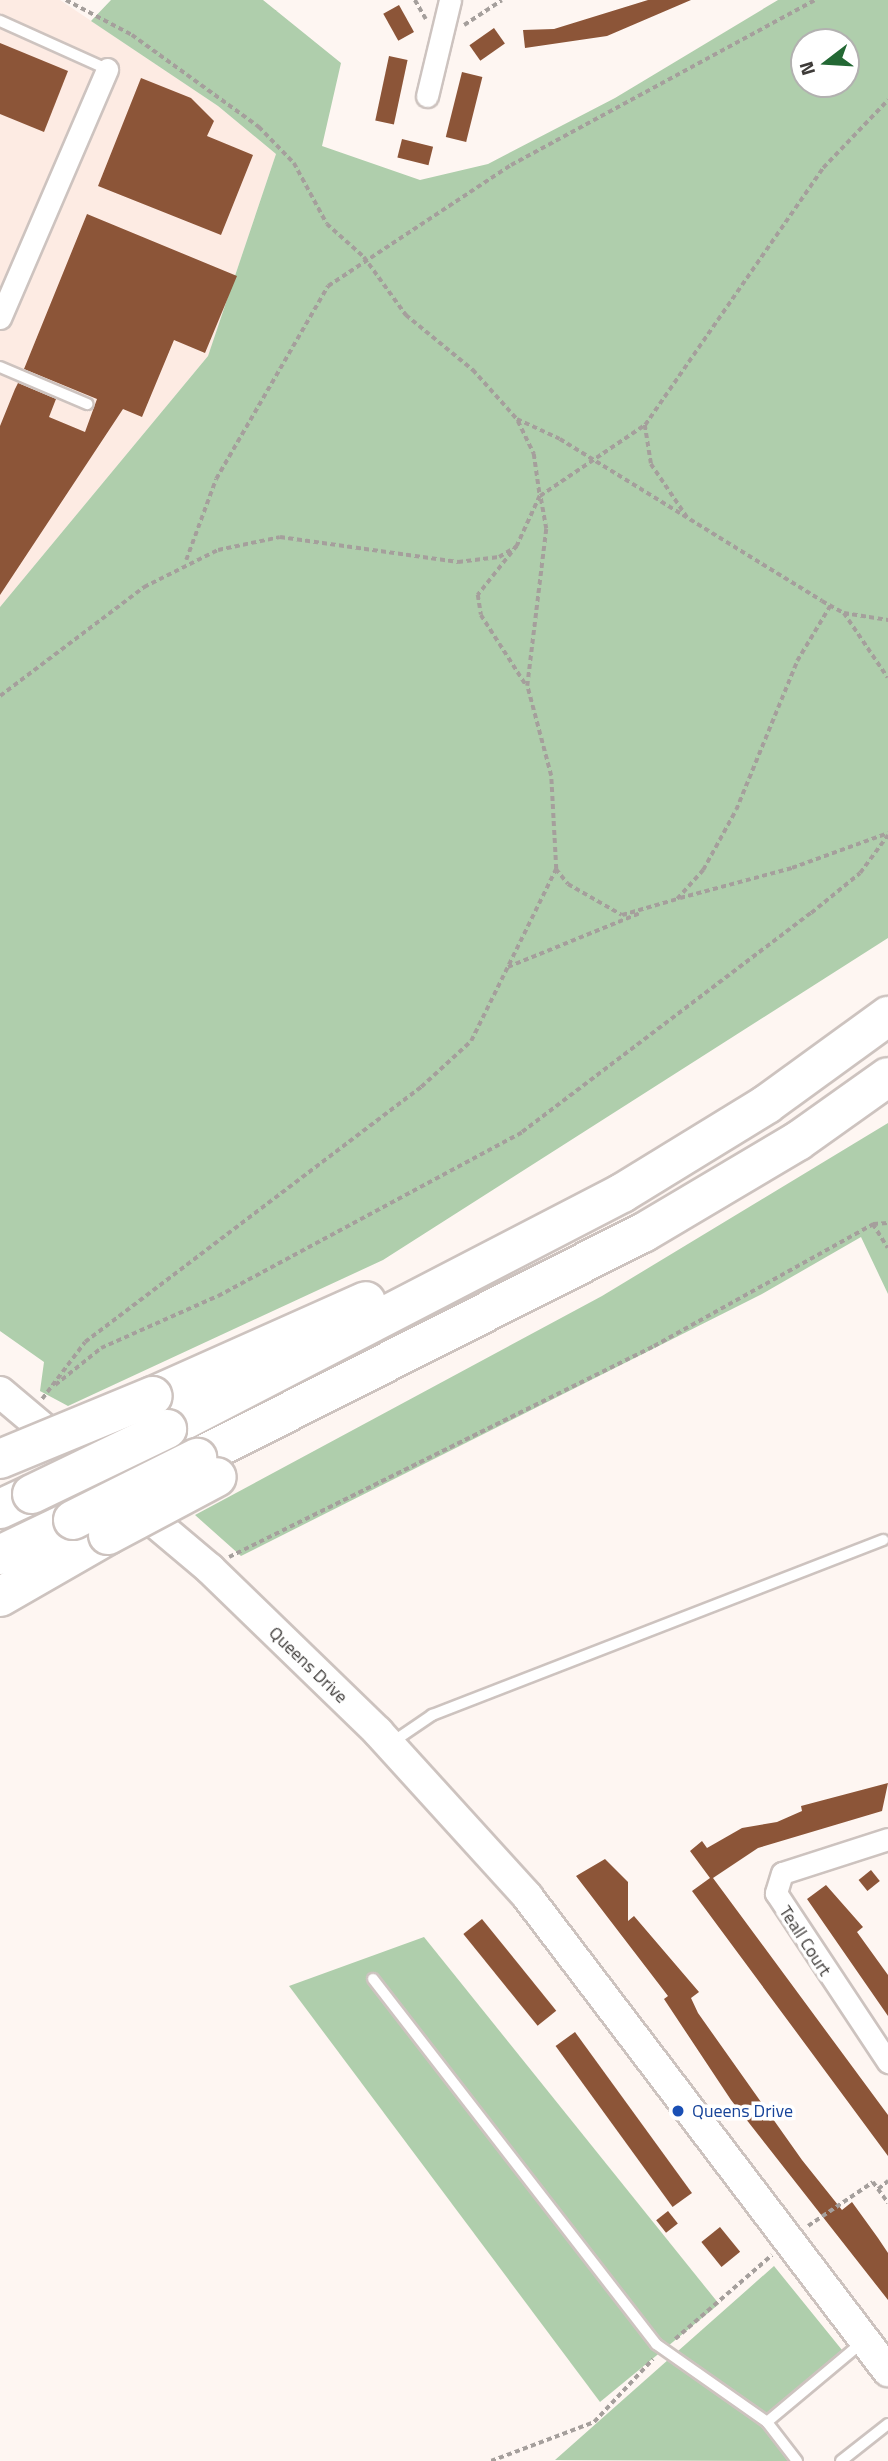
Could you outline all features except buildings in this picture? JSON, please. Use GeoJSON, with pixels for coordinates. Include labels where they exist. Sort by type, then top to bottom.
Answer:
{"type":"FeatureCollection","features":[{"type":"Feature","properties":{"kind":"highway"},"geometry":{"type":"LineString","coordinates":[[16,1502],[160,1412],[622,1193],[767,1104],[888,1016]]}},
{"type":"Feature","properties":{"kind":"highway"},"geometry":{"type":"LineString","coordinates":[[0,1597],[108,1535],[207,1467],[643,1233],[798,1141],[888,1077]]}},
{"type":"Feature","properties":{"kind":"highway"},"geometry":{"type":"LineString","coordinates":[[0,1459],[160,1412]]}},
{"type":"Feature","properties":{"kind":"highway"},"geometry":{"type":"LineString","coordinates":[[0,1555],[73,1520],[207,1467]]}},
{"type":"Feature","properties":{"kind":"street"},"geometry":{"type":"LineString","coordinates":[[427,96],[450,0]]}},
{"type":"Feature","properties":{"kind":"street"},"geometry":{"type":"LineString","coordinates":[[0,318],[107,69]]}},
{"type":"Feature","properties":{"kind":"street","name":"Queens Drive"},"geometry":{"type":"LineString","coordinates":[[0,1392],[210,1569],[389,1744],[527,1896],[888,2371]]}},
{"type":"Feature","properties":{"kind":"street","name":"Teall Court"},"geometry":{"type":"LineString","coordinates":[[888,1839],[782,1873],[776,1893],[888,2062]]}},
{"type":"Feature","properties":{"kind":"lane"},"geometry":{"type":"LineString","coordinates":[[0,22],[107,69]]}},
{"type":"Feature","properties":{"kind":"lane"},"geometry":{"type":"LineString","coordinates":[[0,367],[87,404]]}},
{"type":"Feature","properties":{"kind":"lane"},"geometry":{"type":"LineString","coordinates":[[389,1744],[432,1715],[883,1540]]}},
{"type":"Feature","properties":{"kind":"lane"},"geometry":{"type":"LineString","coordinates":[[373,1979],[662,2350],[767,2422],[797,2461]]}},
{"type":"Feature","properties":{"kind":"lane"},"geometry":{"type":"LineString","coordinates":[[767,2422],[864,2341]]}},
{"type":"Feature","properties":{"kind":"lane"},"geometry":{"type":"LineString","coordinates":[[841,2461],[888,2424]]}},
{"type":"Feature","properties":{"kind":"path"},"geometry":{"type":"LineString","coordinates":[[66,0],[132,35],[259,127],[294,163],[327,224],[364,257],[426,336],[473,370],[517,419],[534,454],[546,529],[527,687]]}},
{"type":"Feature","properties":{"kind":"path"},"geometry":{"type":"LineString","coordinates":[[186,560],[216,478],[328,286],[364,257],[510,165],[815,0]]}},
{"type":"Feature","properties":{"kind":"path"},"geometry":{"type":"LineString","coordinates":[[30,1416],[85,1342],[431,1077],[471,1041],[556,869],[551,776],[527,687],[481,615],[478,595],[517,546],[540,496],[645,425],[823,168],[888,100]]}},
{"type":"Feature","properties":{"kind":"path"},"geometry":{"type":"LineString","coordinates":[[517,419],[590,460],[830,606],[844,613],[888,620]]}},
{"type":"Feature","properties":{"kind":"path"},"geometry":{"type":"LineString","coordinates":[[645,425],[651,464],[690,521]]}},
{"type":"Feature","properties":{"kind":"path"},"geometry":{"type":"LineString","coordinates":[[0,696],[186,560],[280,537],[457,562],[499,557],[517,546]]}},
{"type":"Feature","properties":{"kind":"path"},"geometry":{"type":"LineString","coordinates":[[677,899],[702,870],[736,810],[797,662],[830,606]]}},
{"type":"Feature","properties":{"kind":"path"},"geometry":{"type":"LineString","coordinates":[[844,613],[888,678]]}},
{"type":"Feature","properties":{"kind":"path"},"geometry":{"type":"LineString","coordinates":[[508,967],[677,899],[792,869],[888,834]]}},
{"type":"Feature","properties":{"kind":"path"},"geometry":{"type":"LineString","coordinates":[[51,1388],[101,1348],[218,1296],[522,1132],[821,905],[860,873],[888,834]]}},
{"type":"Feature","properties":{"kind":"path"},"geometry":{"type":"LineString","coordinates":[[556,869],[568,884],[622,915],[649,910]]}},
{"type":"Feature","properties":{"kind":"path"},"geometry":{"type":"LineString","coordinates":[[210,1569],[678,1334],[873,1224],[888,1223]]}},
{"type":"Feature","properties":{"kind":"path"},"geometry":{"type":"LineString","coordinates":[[873,1224],[888,1248]]}},
{"type":"Feature","properties":{"kind":"path"},"geometry":{"type":"LineString","coordinates":[[878,2189],[888,2181]]}},
{"type":"Feature","properties":{"kind":"path"},"geometry":{"type":"LineString","coordinates":[[491,2461],[594,2422],[662,2350],[787,2240],[873,2182],[888,2203]]}},
{"type":"Feature","properties":{"kind":"shaded area"},"geometry":{"type":"Polygon","coordinates":[[[0,0],[60,0],[218,106],[276,154],[208,356],[0,607],[0,0]]]}},
{"type":"Feature","properties":{"kind":"green space"},"geometry":{"type":"Polygon","coordinates":[[[111,0],[263,0],[341,63],[322,146],[420,180],[488,164],[615,98],[778,0],[888,0],[888,938],[383,1260],[68,1406],[40,1391],[44,1362],[0,1331],[0,607],[208,356],[276,154],[218,106],[91,21],[111,0]]]}},
{"type":"Feature","properties":{"kind":"green space"},"geometry":{"type":"Polygon","coordinates":[[[888,1123],[888,1294],[861,1237],[762,1294],[241,1556],[195,1515],[602,1296],[888,1123]]]}},
{"type":"Feature","properties":{"kind":"green space"},"geometry":{"type":"Polygon","coordinates":[[[424,1937],[719,2304],[600,2402],[289,1986],[424,1937]]]}},
{"type":"Feature","properties":{"kind":"green space"},"geometry":{"type":"Polygon","coordinates":[[[774,2266],[842,2350],[758,2421],[788,2461],[555,2460],[774,2266]]]}},
{"type":"Feature","properties":{"kind":"place","name":"Queens Drive"},"geometry":{"type":"Point","coordinates":[678,2111]}}]}
